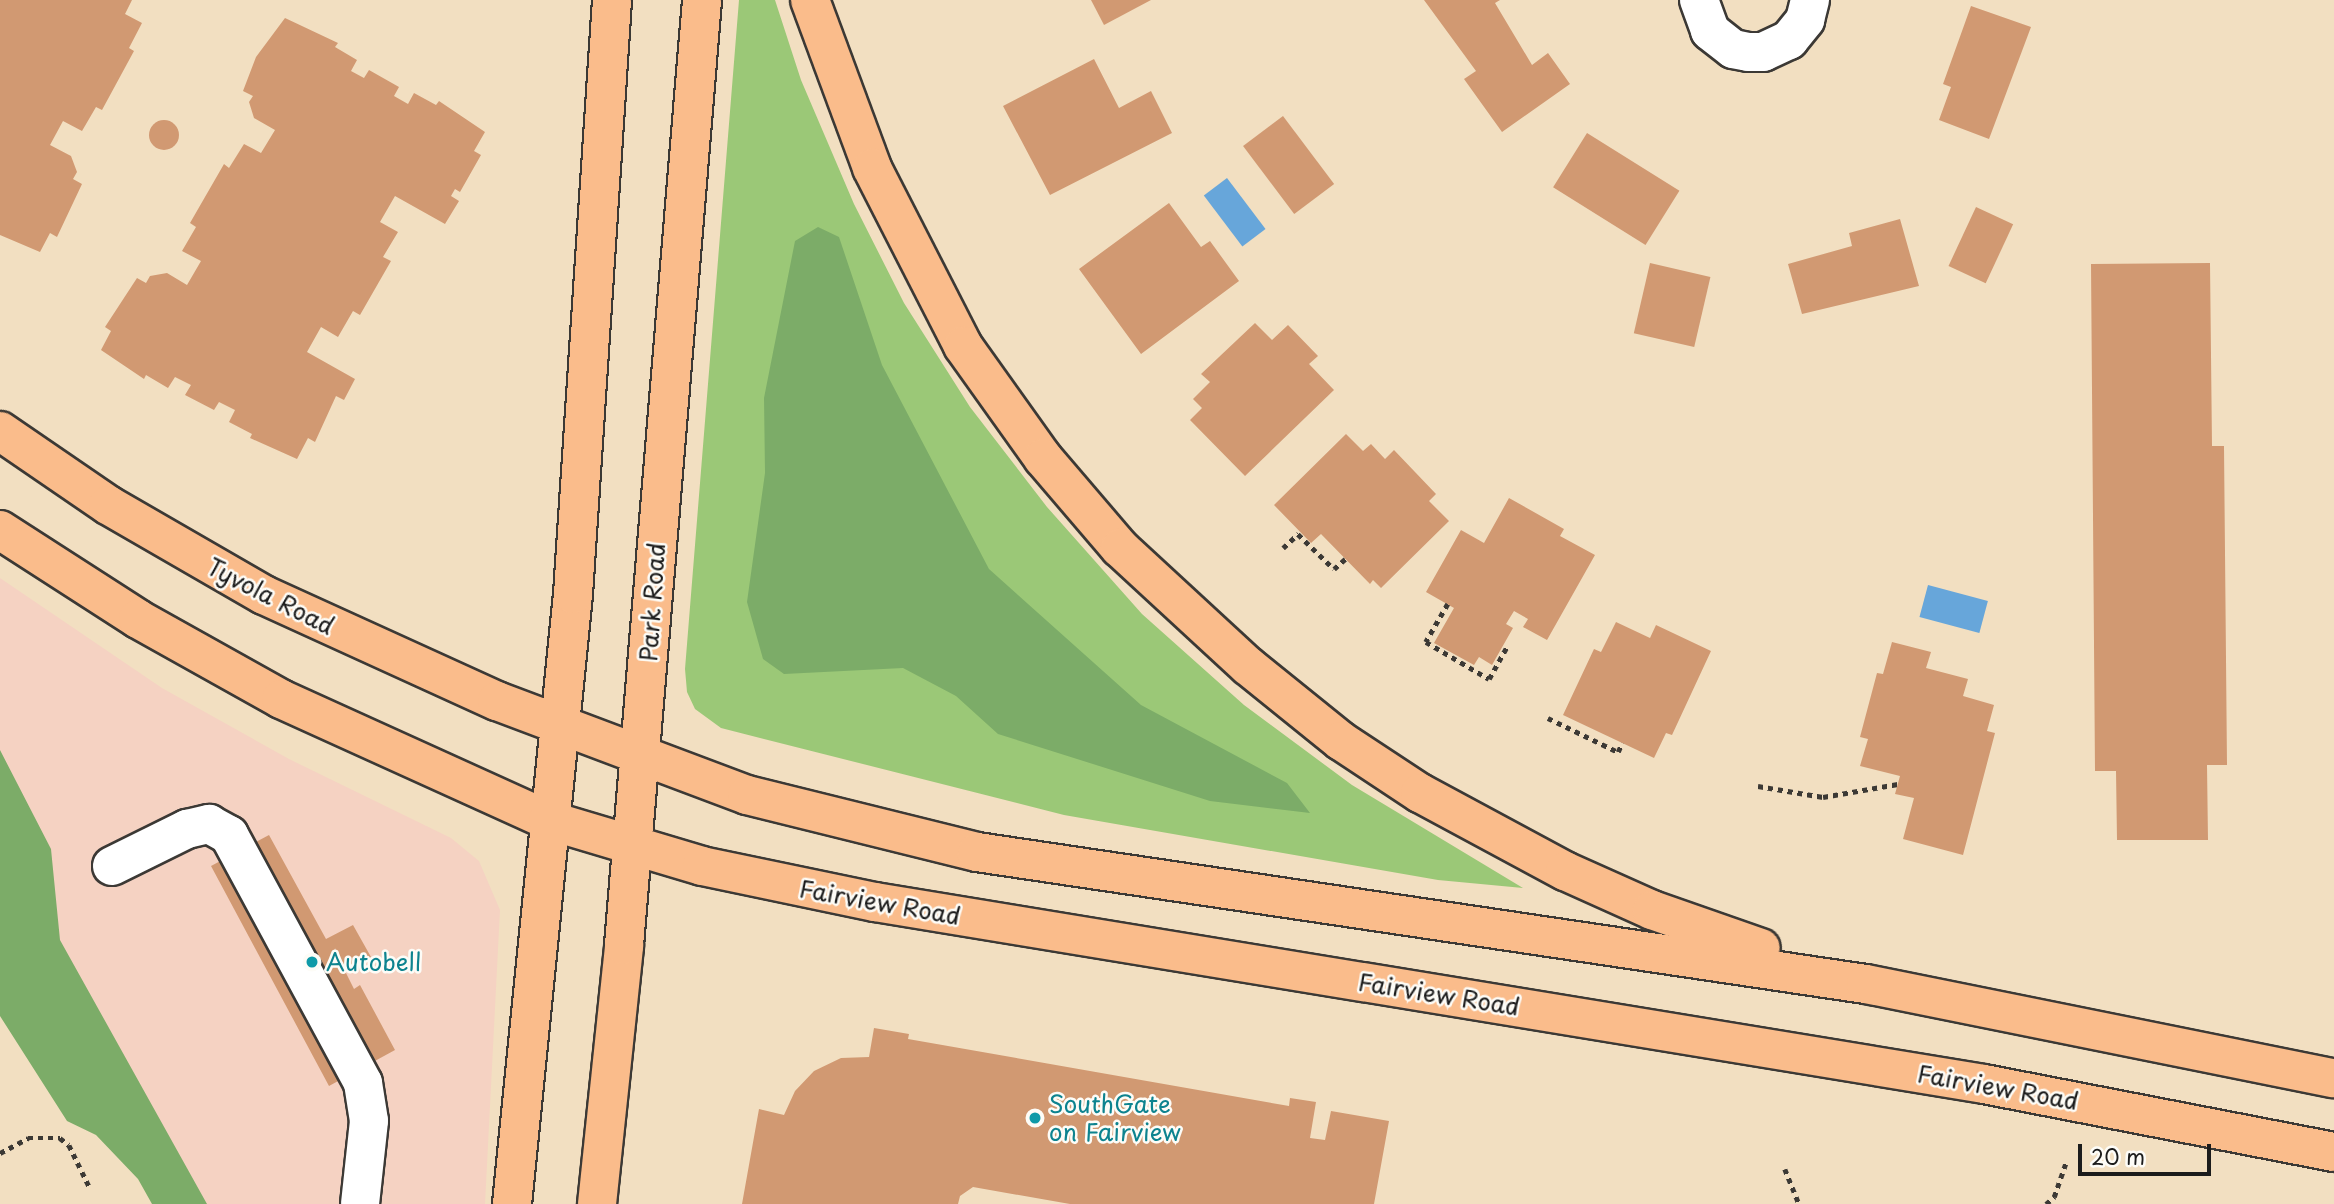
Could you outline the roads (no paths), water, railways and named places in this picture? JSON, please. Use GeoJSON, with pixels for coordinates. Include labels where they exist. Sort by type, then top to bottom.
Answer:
{"type":"FeatureCollection","features":[{"type":"Feature","properties":{"kind":"main road"},"geometry":{"type":"LineString","coordinates":[[512,1204],[548,820],[573,594],[612,0]]}},
{"type":"Feature","properties":{"kind":"main road","name":"Park Road"},"geometry":{"type":"LineString","coordinates":[[597,1204],[640,758],[702,0]]}},
{"type":"Feature","properties":{"kind":"main road"},"geometry":{"type":"LineString","coordinates":[[810,0],[872,168],[963,346],[1005,408],[1085,508],[1206,631],[1341,741],[1491,833],[1651,910],[1866,984]]}},
{"type":"Feature","properties":{"kind":"main road","name":"Tyvola Road"},"geometry":{"type":"LineString","coordinates":[[0,431],[108,505],[264,595],[560,727]]}},
{"type":"Feature","properties":{"kind":"main road"},"geometry":{"type":"LineString","coordinates":[[0,530],[138,619],[281,699],[548,820]]}},
{"type":"Feature","properties":{"kind":"main road"},"geometry":{"type":"LineString","coordinates":[[560,727],[747,795],[977,852],[1866,984],[2334,1078]]}},
{"type":"Feature","properties":{"kind":"main road","name":"Fairview Road"},"geometry":{"type":"LineString","coordinates":[[548,820],[632,847],[848,897],[1984,1084],[2334,1152]]}},
{"type":"Feature","properties":{"kind":"street"},"geometry":{"type":"LineString","coordinates":[[1699,0],[1710,32],[1733,49],[1748,52],[1763,52],[1789,40],[1805,20],[1810,0]]}},
{"type":"Feature","properties":{"kind":"street"},"geometry":{"type":"LineString","coordinates":[[112,866],[187,829],[209,824],[229,835],[363,1083],[369,1121],[360,1204]]}},
{"type":"Feature","properties":{"kind":"water"},"geometry":{"type":"Polygon","coordinates":[[[1227,178],[1266,229],[1242,247],[1204,195],[1227,178]]]}},
{"type":"Feature","properties":{"kind":"water"},"geometry":{"type":"Polygon","coordinates":[[[1928,585],[1988,601],[1979,633],[1919,617],[1928,585]]]}},
{"type":"Feature","properties":{"kind":"place","name":"Autobell"},"geometry":{"type":"Point","coordinates":[312,962]}},
{"type":"Feature","properties":{"kind":"place","name":"SouthGate on Fairview"},"geometry":{"type":"Point","coordinates":[1035,1118]}}]}
